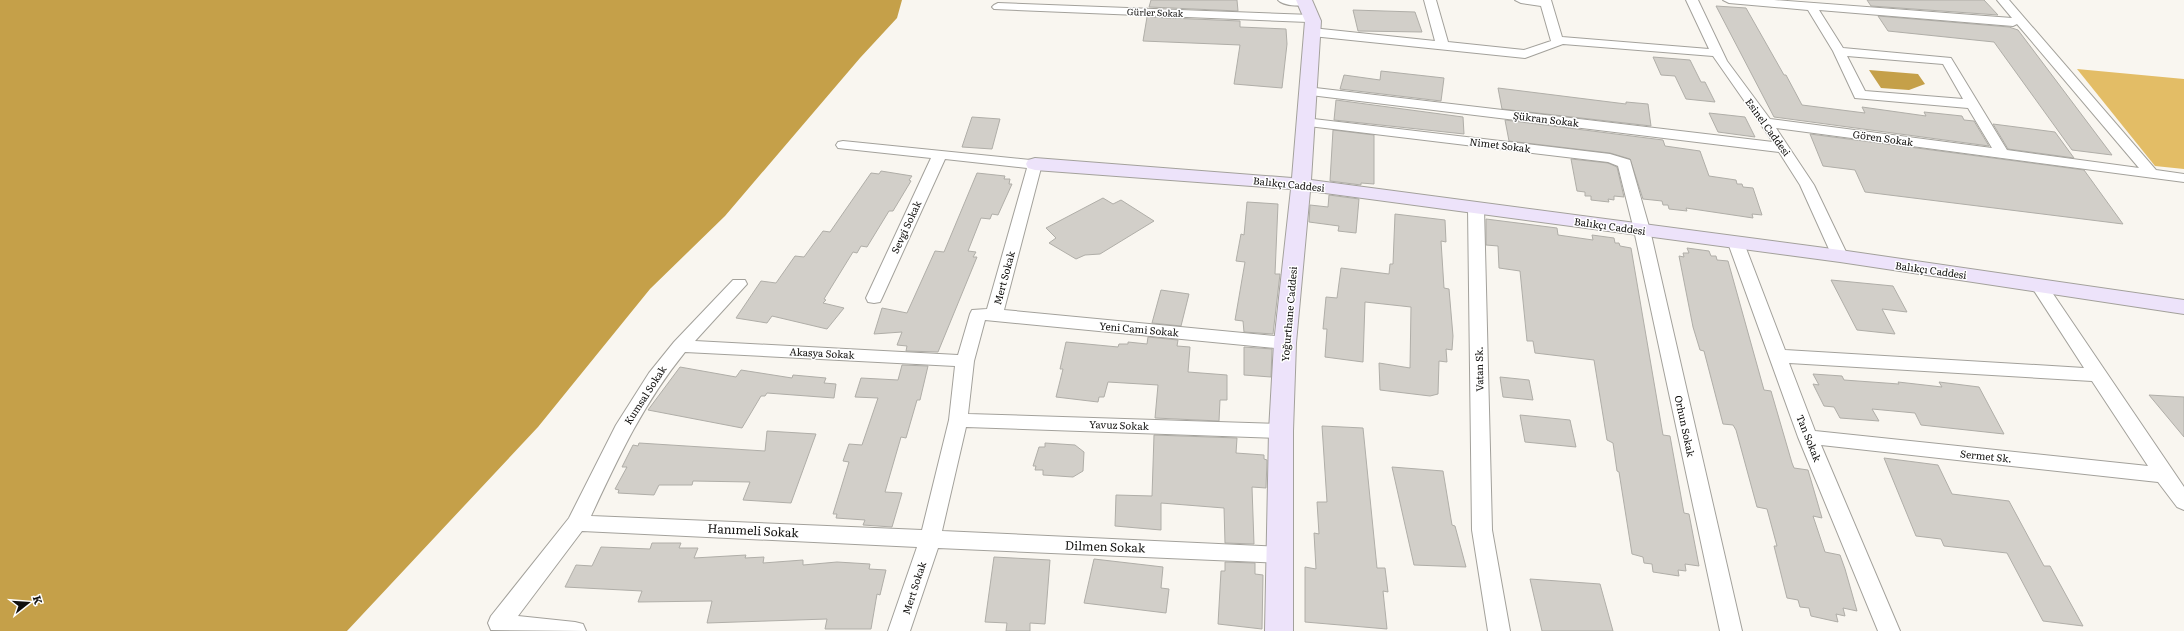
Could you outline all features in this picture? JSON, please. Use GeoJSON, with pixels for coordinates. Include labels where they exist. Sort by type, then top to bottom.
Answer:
{"type":"FeatureCollection","features":[{"type":"Feature","properties":{"kind":"main road","name":"Yoğurthane Caddesi"},"geometry":{"type":"LineString","coordinates":[[1279,631],[1281,555],[1281,431],[1285,342],[1301,184],[1312,24],[1305,1]]}},
{"type":"Feature","properties":{"kind":"main road","name":"Balıkçı Caddesi"},"geometry":{"type":"LineString","coordinates":[[1035,164],[1301,184],[1840,256],[2184,307]]}},
{"type":"Feature","properties":{"kind":"street"},"geometry":{"type":"LineString","coordinates":[[1284,0],[1305,1]]}},
{"type":"Feature","properties":{"kind":"street"},"geometry":{"type":"LineString","coordinates":[[1430,0],[1443,46]]}},
{"type":"Feature","properties":{"kind":"street"},"geometry":{"type":"LineString","coordinates":[[1521,0],[1545,2],[1557,40],[1717,53]]}},
{"type":"Feature","properties":{"kind":"street","name":"Esinel Caddesi"},"geometry":{"type":"LineString","coordinates":[[1692,0],[1717,53],[1764,122],[1784,148],[1807,185],[1840,256]]}},
{"type":"Feature","properties":{"kind":"street"},"geometry":{"type":"LineString","coordinates":[[1729,0],[2013,22]]}},
{"type":"Feature","properties":{"kind":"street"},"geometry":{"type":"LineString","coordinates":[[1854,0],[1860,10]]}},
{"type":"Feature","properties":{"kind":"street"},"geometry":{"type":"LineString","coordinates":[[2004,0],[2152,174]]}},
{"type":"Feature","properties":{"kind":"street","name":"Gürler Sokak"},"geometry":{"type":"LineString","coordinates":[[998,7],[1312,24],[1443,46],[1525,54],[1558,43],[1557,40]]}},
{"type":"Feature","properties":{"kind":"street"},"geometry":{"type":"LineString","coordinates":[[1813,11],[1839,51],[1860,95],[1974,104]]}},
{"type":"Feature","properties":{"kind":"street"},"geometry":{"type":"LineString","coordinates":[[1839,51],[1947,61],[1974,104],[2002,154]]}},
{"type":"Feature","properties":{"kind":"street","name":"Şükran Sokak"},"geometry":{"type":"LineString","coordinates":[[1307,91],[1784,148]]}},
{"type":"Feature","properties":{"kind":"street","name":"Nimet Sokak"},"geometry":{"type":"LineString","coordinates":[[1305,122],[1610,158],[1625,163],[1642,230]]}},
{"type":"Feature","properties":{"kind":"street","name":"Gören Sokak"},"geometry":{"type":"LineString","coordinates":[[1764,122],[2184,178]]}},
{"type":"Feature","properties":{"kind":"street"},"geometry":{"type":"LineString","coordinates":[[844,145],[939,156],[1035,164]]}},
{"type":"Feature","properties":{"kind":"street","name":"Sevgi Sokak"},"geometry":{"type":"LineString","coordinates":[[874,298],[939,156]]}},
{"type":"Feature","properties":{"kind":"street","name":"Mert Sokak"},"geometry":{"type":"LineString","coordinates":[[899,631],[930,540],[958,420],[965,361],[978,314],[994,315],[1035,164]]}},
{"type":"Feature","properties":{"kind":"street","name":"Vatan Sk."},"geometry":{"type":"LineString","coordinates":[[1476,208],[1482,530],[1499,631]]}},
{"type":"Feature","properties":{"kind":"street","name":"Orhun Sokak"},"geometry":{"type":"LineString","coordinates":[[1642,230],[1730,626]]}},
{"type":"Feature","properties":{"kind":"street","name":"Tan Sokak"},"geometry":{"type":"LineString","coordinates":[[1736,243],[1808,437],[1889,631]]}},
{"type":"Feature","properties":{"kind":"street","name":"Kumsal Sokak"},"geometry":{"type":"LineString","coordinates":[[575,631],[499,623],[577,523],[625,425],[655,377],[680,346],[739,284]]}},
{"type":"Feature","properties":{"kind":"street"},"geometry":{"type":"LineString","coordinates":[[2039,286],[2164,475],[2184,502]]}},
{"type":"Feature","properties":{"kind":"street","name":"Yeni Cami Sokak"},"geometry":{"type":"LineString","coordinates":[[994,315],[1285,342]]}},
{"type":"Feature","properties":{"kind":"street","name":"Akasya Sokak"},"geometry":{"type":"LineString","coordinates":[[680,346],[965,361]]}},
{"type":"Feature","properties":{"kind":"street"},"geometry":{"type":"LineString","coordinates":[[1778,356],[2097,374]]}},
{"type":"Feature","properties":{"kind":"street","name":"Yavuz Sokak"},"geometry":{"type":"LineString","coordinates":[[958,420],[1281,431]]}},
{"type":"Feature","properties":{"kind":"street","name":"Sermet Sk."},"geometry":{"type":"LineString","coordinates":[[1808,437],[2164,475]]}},
{"type":"Feature","properties":{"kind":"street","name":"Hanımeli Sokak"},"geometry":{"type":"LineString","coordinates":[[577,523],[930,540]]}},
{"type":"Feature","properties":{"kind":"street","name":"Dilmen Sokak"},"geometry":{"type":"LineString","coordinates":[[930,540],[1281,555]]}},
{"type":"Feature","properties":{"kind":"shaded area"},"geometry":{"type":"Polygon","coordinates":[[[0,0],[902,0],[897,18],[860,58],[725,216],[650,289],[538,427],[347,631],[0,631],[0,0]]]}},
{"type":"Feature","properties":{"kind":"shaded area"},"geometry":{"type":"Polygon","coordinates":[[[2077,69],[2184,79],[2184,169],[2155,166],[2077,69]]]}},
{"type":"Feature","properties":{"kind":"shaded area"},"geometry":{"type":"Polygon","coordinates":[[[1869,70],[1918,74],[1925,84],[1909,90],[1881,88],[1869,70]]]}},
{"type":"Feature","properties":{"kind":"building"},"geometry":{"type":"Polygon","coordinates":[[[1151,0],[1237,0],[1238,11],[1149,7],[1151,0]]]}},
{"type":"Feature","properties":{"kind":"building"},"geometry":{"type":"Polygon","coordinates":[[[1867,0],[1984,0],[1998,15],[1871,6],[1867,0]]]}},
{"type":"Feature","properties":{"kind":"building"},"geometry":{"type":"Polygon","coordinates":[[[1716,6],[1746,8],[1802,105],[1865,113],[1862,107],[1926,116],[1924,112],[1962,116],[1964,120],[1974,121],[1989,146],[1774,117],[1716,6]]]}},
{"type":"Feature","properties":{"kind":"building"},"geometry":{"type":"Polygon","coordinates":[[[1353,10],[1415,12],[1422,32],[1358,31],[1353,10]]]}},
{"type":"Feature","properties":{"kind":"building"},"geometry":{"type":"Polygon","coordinates":[[[1878,16],[2009,27],[2018,30],[2112,155],[2072,150],[1994,42],[1888,31],[1878,16]]]}},
{"type":"Feature","properties":{"kind":"building"},"geometry":{"type":"Polygon","coordinates":[[[1147,17],[1240,21],[1240,27],[1286,29],[1287,44],[1282,88],[1234,84],[1240,45],[1143,41],[1147,17]]]}},
{"type":"Feature","properties":{"kind":"building"},"geometry":{"type":"Polygon","coordinates":[[[1653,57],[1690,60],[1701,82],[1705,82],[1715,102],[1686,99],[1675,76],[1661,75],[1653,57]]]}},
{"type":"Feature","properties":{"kind":"building"},"geometry":{"type":"Polygon","coordinates":[[[1381,71],[1444,78],[1441,101],[1340,89],[1344,75],[1380,80],[1381,71]]]}},
{"type":"Feature","properties":{"kind":"building"},"geometry":{"type":"Polygon","coordinates":[[[1498,88],[1626,104],[1626,102],[1648,104],[1651,126],[1502,109],[1498,88]]]}},
{"type":"Feature","properties":{"kind":"building"},"geometry":{"type":"Polygon","coordinates":[[[1336,100],[1463,117],[1464,134],[1334,120],[1336,100]]]}},
{"type":"Feature","properties":{"kind":"building"},"geometry":{"type":"Polygon","coordinates":[[[1709,113],[1745,117],[1755,137],[1718,132],[1709,113]]]}},
{"type":"Feature","properties":{"kind":"building"},"geometry":{"type":"Polygon","coordinates":[[[972,117],[1000,119],[992,149],[962,147],[972,117]]]}},
{"type":"Feature","properties":{"kind":"building"},"geometry":{"type":"Polygon","coordinates":[[[1505,120],[1663,140],[1665,146],[1700,151],[1709,176],[1736,180],[1737,184],[1742,184],[1743,187],[1753,188],[1762,215],[1752,214],[1753,218],[1686,208],[1687,211],[1669,209],[1668,205],[1663,205],[1662,201],[1643,199],[1630,159],[1610,153],[1509,141],[1505,120]]]}},
{"type":"Feature","properties":{"kind":"building"},"geometry":{"type":"Polygon","coordinates":[[[1993,124],[2055,132],[2074,158],[2008,149],[1993,124]]]}},
{"type":"Feature","properties":{"kind":"building"},"geometry":{"type":"Polygon","coordinates":[[[1333,130],[1374,135],[1374,184],[1361,183],[1361,185],[1330,181],[1333,130]]]}},
{"type":"Feature","properties":{"kind":"building"},"geometry":{"type":"Polygon","coordinates":[[[1810,134],[2084,170],[2123,224],[1865,192],[1855,170],[1823,166],[1810,134]]]}},
{"type":"Feature","properties":{"kind":"building"},"geometry":{"type":"Polygon","coordinates":[[[1571,159],[1608,163],[1617,167],[1624,197],[1614,196],[1614,200],[1608,199],[1609,202],[1591,200],[1591,196],[1585,196],[1585,192],[1577,191],[1571,159]]]}},
{"type":"Feature","properties":{"kind":"building"},"geometry":{"type":"Polygon","coordinates":[[[881,171],[912,176],[909,180],[911,181],[893,211],[889,211],[867,247],[861,246],[857,253],[853,252],[824,299],[826,300],[823,303],[844,308],[827,329],[772,316],[767,323],[736,318],[761,281],[776,283],[795,256],[804,257],[823,231],[830,232],[871,173],[879,174],[881,171]]]}},
{"type":"Feature","properties":{"kind":"building"},"geometry":{"type":"Polygon","coordinates":[[[977,173],[1005,176],[1004,179],[1010,179],[1009,184],[1012,184],[998,215],[992,214],[990,219],[981,218],[968,251],[976,252],[973,257],[977,257],[938,352],[906,351],[907,346],[897,345],[902,332],[874,334],[882,308],[907,313],[935,251],[944,252],[977,173]]]}},
{"type":"Feature","properties":{"kind":"building"},"geometry":{"type":"Polygon","coordinates":[[[1329,195],[1359,199],[1356,233],[1338,231],[1339,226],[1309,222],[1310,205],[1328,207],[1329,195]]]}},
{"type":"Feature","properties":{"kind":"building"},"geometry":{"type":"Polygon","coordinates":[[[1103,198],[1113,204],[1121,200],[1154,221],[1100,254],[1085,255],[1076,259],[1049,243],[1056,238],[1046,228],[1103,198]]]}},
{"type":"Feature","properties":{"kind":"building"},"geometry":{"type":"Polygon","coordinates":[[[1247,202],[1278,204],[1275,274],[1280,274],[1273,334],[1244,332],[1243,321],[1235,320],[1245,262],[1236,261],[1241,234],[1244,235],[1247,202]]]}},
{"type":"Feature","properties":{"kind":"building"},"geometry":{"type":"Polygon","coordinates":[[[1395,214],[1445,220],[1446,242],[1441,241],[1444,288],[1449,289],[1453,336],[1452,350],[1446,349],[1447,362],[1439,361],[1438,394],[1430,396],[1380,390],[1379,363],[1410,368],[1411,307],[1365,302],[1363,362],[1325,357],[1327,329],[1323,329],[1326,297],[1337,298],[1341,268],[1389,274],[1390,264],[1393,264],[1395,214]]]}},
{"type":"Feature","properties":{"kind":"building"},"geometry":{"type":"Polygon","coordinates":[[[1486,219],[1557,228],[1558,235],[1593,240],[1592,235],[1614,238],[1615,243],[1619,243],[1620,246],[1631,248],[1663,435],[1670,436],[1684,513],[1689,514],[1699,566],[1685,564],[1686,571],[1678,570],[1679,576],[1653,572],[1652,564],[1644,563],[1643,557],[1632,554],[1619,472],[1617,471],[1613,443],[1607,440],[1594,360],[1535,353],[1533,341],[1527,341],[1520,271],[1499,268],[1498,246],[1486,245],[1486,219]]]}},
{"type":"Feature","properties":{"kind":"building"},"geometry":{"type":"Polygon","coordinates":[[[1687,248],[1709,251],[1711,256],[1716,256],[1717,260],[1728,261],[1764,390],[1771,391],[1794,468],[1808,470],[1822,518],[1813,516],[1825,552],[1840,555],[1845,569],[1857,611],[1843,608],[1845,616],[1836,614],[1838,622],[1811,616],[1809,608],[1800,607],[1798,600],[1787,598],[1774,546],[1777,546],[1767,509],[1757,507],[1736,430],[1733,425],[1723,424],[1704,351],[1700,350],[1693,327],[1679,256],[1684,257],[1683,253],[1689,253],[1687,248]]]}},
{"type":"Feature","properties":{"kind":"building"},"geometry":{"type":"Polygon","coordinates":[[[1831,280],[1893,286],[1907,312],[1882,309],[1895,334],[1857,330],[1831,280]]]}},
{"type":"Feature","properties":{"kind":"building"},"geometry":{"type":"Polygon","coordinates":[[[1161,290],[1189,294],[1181,326],[1152,323],[1161,290]]]}},
{"type":"Feature","properties":{"kind":"building"},"geometry":{"type":"Polygon","coordinates":[[[1148,337],[1178,340],[1177,346],[1190,347],[1188,372],[1227,375],[1227,400],[1220,400],[1219,421],[1155,418],[1158,385],[1108,382],[1104,397],[1099,397],[1098,402],[1056,397],[1063,369],[1060,369],[1066,342],[1118,347],[1119,344],[1128,344],[1128,342],[1147,344],[1148,337]]]}},
{"type":"Feature","properties":{"kind":"building"},"geometry":{"type":"Polygon","coordinates":[[[1244,347],[1272,349],[1271,377],[1244,375],[1244,347]]]}},
{"type":"Feature","properties":{"kind":"building"},"geometry":{"type":"Polygon","coordinates":[[[902,365],[928,366],[920,400],[917,400],[906,438],[901,437],[885,492],[902,493],[892,527],[863,525],[865,520],[836,518],[837,514],[833,514],[849,462],[843,461],[849,444],[862,445],[878,398],[855,397],[861,378],[898,380],[902,365]]]}},
{"type":"Feature","properties":{"kind":"building"},"geometry":{"type":"Polygon","coordinates":[[[680,367],[736,377],[741,370],[792,378],[793,375],[826,378],[824,383],[836,384],[834,398],[767,393],[765,396],[761,396],[742,428],[648,410],[680,367]]]}},
{"type":"Feature","properties":{"kind":"building"},"geometry":{"type":"Polygon","coordinates":[[[1813,374],[1842,376],[1844,380],[1899,384],[1898,382],[1942,387],[1939,382],[1979,387],[2004,434],[1921,425],[1915,413],[1872,409],[1879,421],[1840,418],[1834,407],[1824,406],[1813,384],[1819,385],[1813,374]]]}},
{"type":"Feature","properties":{"kind":"building"},"geometry":{"type":"Polygon","coordinates":[[[1500,377],[1529,380],[1533,400],[1503,397],[1500,377]]]}},
{"type":"Feature","properties":{"kind":"building"},"geometry":{"type":"Polygon","coordinates":[[[2149,395],[2184,397],[2184,437],[2149,395]]]}},
{"type":"Feature","properties":{"kind":"building"},"geometry":{"type":"Polygon","coordinates":[[[1520,415],[1570,420],[1576,447],[1525,442],[1520,415]]]}},
{"type":"Feature","properties":{"kind":"building"},"geometry":{"type":"Polygon","coordinates":[[[1322,426],[1363,428],[1377,568],[1385,568],[1388,592],[1383,591],[1387,629],[1305,622],[1305,567],[1316,569],[1314,533],[1319,534],[1317,502],[1327,502],[1322,426]]]}},
{"type":"Feature","properties":{"kind":"building"},"geometry":{"type":"Polygon","coordinates":[[[767,431],[816,434],[791,503],[743,500],[750,482],[693,481],[692,485],[659,485],[654,495],[618,493],[619,490],[615,489],[627,467],[622,467],[633,445],[638,446],[639,443],[765,451],[767,431]]]}},
{"type":"Feature","properties":{"kind":"building"},"geometry":{"type":"Polygon","coordinates":[[[1154,435],[1237,438],[1236,453],[1264,455],[1264,459],[1267,460],[1266,488],[1252,487],[1254,544],[1225,543],[1224,508],[1161,503],[1161,530],[1115,526],[1116,495],[1152,496],[1154,435]]]}},
{"type":"Feature","properties":{"kind":"building"},"geometry":{"type":"Polygon","coordinates":[[[1045,443],[1075,445],[1084,452],[1083,471],[1073,477],[1043,475],[1043,470],[1035,470],[1036,466],[1033,466],[1039,447],[1045,447],[1045,443]]]}},
{"type":"Feature","properties":{"kind":"building"},"geometry":{"type":"Polygon","coordinates":[[[1884,458],[1938,465],[1952,494],[2009,501],[2044,566],[2050,566],[2083,626],[2043,621],[2007,553],[1944,546],[1941,539],[1916,536],[1884,458]]]}},
{"type":"Feature","properties":{"kind":"building"},"geometry":{"type":"Polygon","coordinates":[[[1392,467],[1443,471],[1452,525],[1455,526],[1466,567],[1414,565],[1392,467]]]}},
{"type":"Feature","properties":{"kind":"building"},"geometry":{"type":"Polygon","coordinates":[[[652,543],[681,543],[679,548],[698,548],[694,558],[746,555],[745,558],[764,557],[763,563],[803,560],[803,565],[837,562],[870,564],[869,569],[886,570],[880,595],[877,594],[871,629],[825,629],[827,619],[707,623],[712,601],[638,602],[642,591],[565,587],[576,565],[592,566],[601,547],[650,549],[652,543]]]}},
{"type":"Feature","properties":{"kind":"building"},"geometry":{"type":"Polygon","coordinates":[[[994,557],[1050,560],[1045,624],[1030,623],[1030,631],[1006,631],[1007,623],[985,622],[994,557]]]}},
{"type":"Feature","properties":{"kind":"building"},"geometry":{"type":"Polygon","coordinates":[[[1094,559],[1163,567],[1161,588],[1169,589],[1166,613],[1084,603],[1094,559]]]}},
{"type":"Feature","properties":{"kind":"building"},"geometry":{"type":"Polygon","coordinates":[[[1225,562],[1255,563],[1255,574],[1263,575],[1262,629],[1218,624],[1221,571],[1225,571],[1225,562]]]}},
{"type":"Feature","properties":{"kind":"building"},"geometry":{"type":"Polygon","coordinates":[[[1530,579],[1600,584],[1613,631],[1542,631],[1530,579]]]}}]}
